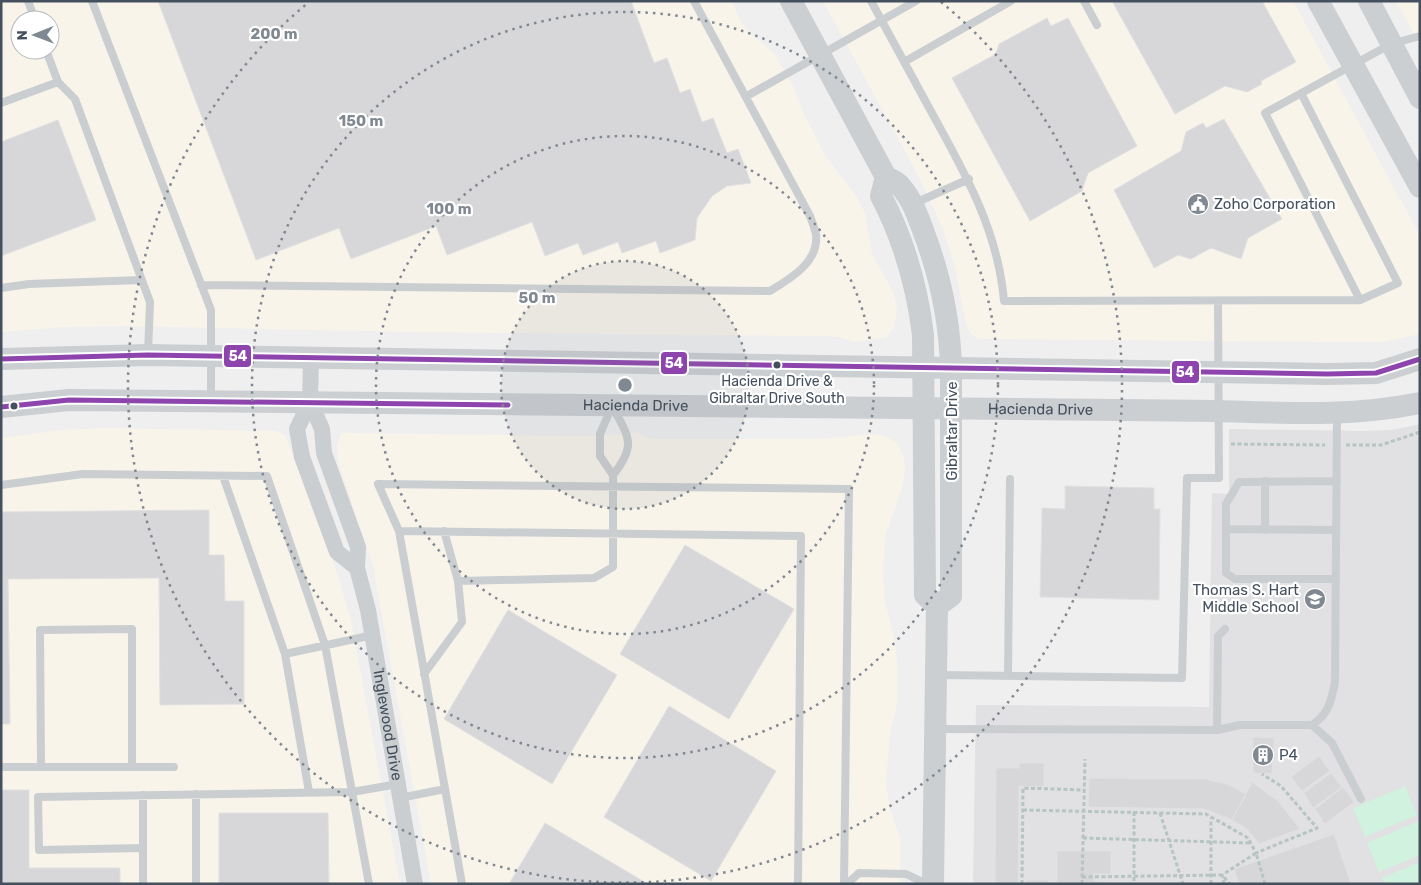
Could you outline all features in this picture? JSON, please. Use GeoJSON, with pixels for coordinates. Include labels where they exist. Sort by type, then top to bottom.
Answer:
{"type":"FeatureCollection","features":[{"type":"Feature","properties":{"kind":"main road","name":"Gibraltar Drive"},"geometry":{"type":"LineString","coordinates":[[791,1],[886,177],[901,186],[913,204],[933,256],[944,294],[950,335],[952,409],[951,596],[937,606],[925,594],[923,335],[918,298],[909,264],[891,215],[881,196],[886,177]]}},
{"type":"Feature","properties":{"kind":"main road"},"geometry":{"type":"LineString","coordinates":[[1318,1],[1420,187]]}},
{"type":"Feature","properties":{"kind":"main road"},"geometry":{"type":"LineString","coordinates":[[1369,1],[1420,98]]}},
{"type":"Feature","properties":{"kind":"main road"},"geometry":{"type":"LineString","coordinates":[[1,359],[148,355],[1218,373],[1376,373],[1420,359]]}},
{"type":"Feature","properties":{"kind":"main road","name":"Hacienda Drive"},"geometry":{"type":"LineString","coordinates":[[1,407],[69,400],[1218,411],[1337,414],[1379,411],[1420,403]]}},
{"type":"Feature","properties":{"kind":"main road"},"geometry":{"type":"LineString","coordinates":[[934,884],[937,606]]}},
{"type":"Feature","properties":{"kind":"street","name":"Inglewood Drive"},"geometry":{"type":"LineString","coordinates":[[310,357],[310,402],[322,429],[324,453],[358,546],[357,568],[373,635],[415,884]]}},
{"type":"Feature","properties":{"kind":"street","name":"Inglewood Drive"},"geometry":{"type":"LineString","coordinates":[[310,402],[297,429],[302,457],[337,552],[357,568]]}},
{"type":"Feature","properties":{"kind":"lane"},"geometry":{"type":"LineString","coordinates":[[92,1],[211,310],[211,401]]}},
{"type":"Feature","properties":{"kind":"lane"},"geometry":{"type":"LineString","coordinates":[[201,285],[770,291],[794,277],[810,259],[816,237],[810,216],[747,96],[694,1]]}},
{"type":"Feature","properties":{"kind":"lane"},"geometry":{"type":"LineString","coordinates":[[871,1],[968,179],[983,212],[1001,269],[1004,301],[1360,300],[1398,283],[1301,93]]}},
{"type":"Feature","properties":{"kind":"lane"},"geometry":{"type":"LineString","coordinates":[[747,96],[916,1]]}},
{"type":"Feature","properties":{"kind":"lane"},"geometry":{"type":"LineString","coordinates":[[904,62],[1011,1]]}},
{"type":"Feature","properties":{"kind":"lane"},"geometry":{"type":"LineString","coordinates":[[1084,1],[1097,25]]}},
{"type":"Feature","properties":{"kind":"lane"},"geometry":{"type":"LineString","coordinates":[[1360,300],[1265,113],[1391,44],[1420,36]]}},
{"type":"Feature","properties":{"kind":"lane"},"geometry":{"type":"LineString","coordinates":[[50,60],[58,82],[75,99],[150,302],[148,355]]}},
{"type":"Feature","properties":{"kind":"lane"},"geometry":{"type":"LineString","coordinates":[[1,103],[58,82]]}},
{"type":"Feature","properties":{"kind":"lane"},"geometry":{"type":"LineString","coordinates":[[913,204],[968,179]]}},
{"type":"Feature","properties":{"kind":"lane"},"geometry":{"type":"LineString","coordinates":[[1,288],[29,284],[142,280]]}},
{"type":"Feature","properties":{"kind":"lane"},"geometry":{"type":"LineString","coordinates":[[936,675],[1182,678],[1187,478],[1218,478],[1218,301]]}},
{"type":"Feature","properties":{"kind":"lane"},"geometry":{"type":"LineString","coordinates":[[612,406],[628,434],[627,457],[613,475]]}},
{"type":"Feature","properties":{"kind":"lane"},"geometry":{"type":"LineString","coordinates":[[458,581],[594,578],[613,567],[613,475],[600,456],[600,434],[612,406]]}},
{"type":"Feature","properties":{"kind":"lane"},"geometry":{"type":"LineString","coordinates":[[935,729],[1217,730],[1240,725],[1312,725],[1322,719],[1330,706],[1335,682],[1337,414]]}},
{"type":"Feature","properties":{"kind":"lane"},"geometry":{"type":"LineString","coordinates":[[1,485],[83,474],[267,476],[325,645],[369,884]]}},
{"type":"Feature","properties":{"kind":"lane"},"geometry":{"type":"LineString","coordinates":[[223,476],[285,654],[309,792]]}},
{"type":"Feature","properties":{"kind":"lane"},"geometry":{"type":"LineString","coordinates":[[1008,676],[1010,480]]}},
{"type":"Feature","properties":{"kind":"lane"},"geometry":{"type":"LineString","coordinates":[[1265,481],[1265,530]]}},
{"type":"Feature","properties":{"kind":"lane"},"geometry":{"type":"LineString","coordinates":[[1336,579],[1235,579],[1226,573],[1226,504],[1239,482],[1337,481]]}},
{"type":"Feature","properties":{"kind":"lane"},"geometry":{"type":"LineString","coordinates":[[462,884],[398,531],[378,484],[849,489],[845,884]]}},
{"type":"Feature","properties":{"kind":"lane"},"geometry":{"type":"LineString","coordinates":[[1226,529],[1336,530]]}},
{"type":"Feature","properties":{"kind":"lane"},"geometry":{"type":"LineString","coordinates":[[398,531],[801,536],[798,884]]}},
{"type":"Feature","properties":{"kind":"lane"},"geometry":{"type":"LineString","coordinates":[[424,674],[462,622],[458,581],[444,532]]}},
{"type":"Feature","properties":{"kind":"lane"},"geometry":{"type":"LineString","coordinates":[[1217,730],[1218,636],[1225,628]]}},
{"type":"Feature","properties":{"kind":"lane"},"geometry":{"type":"LineString","coordinates":[[41,767],[40,630],[132,629],[132,767]]}},
{"type":"Feature","properties":{"kind":"lane"},"geometry":{"type":"LineString","coordinates":[[285,654],[373,635]]}},
{"type":"Feature","properties":{"kind":"lane"},"geometry":{"type":"LineString","coordinates":[[1312,725],[1332,743],[1362,798]]}},
{"type":"Feature","properties":{"kind":"lane"},"geometry":{"type":"LineString","coordinates":[[1,767],[174,767]]}},
{"type":"Feature","properties":{"kind":"lane"},"geometry":{"type":"LineString","coordinates":[[143,848],[39,850],[38,797],[445,789]]}},
{"type":"Feature","properties":{"kind":"lane"},"geometry":{"type":"LineString","coordinates":[[196,794],[196,884]]}},
{"type":"Feature","properties":{"kind":"lane"},"geometry":{"type":"LineString","coordinates":[[143,795],[143,884]]}},
{"type":"Feature","properties":{"kind":"lane"},"geometry":{"type":"LineString","coordinates":[[845,884],[859,873],[906,874],[927,884]]}},
{"type":"Feature","properties":{"kind":"path"},"geometry":{"type":"LineString","coordinates":[[1082,884],[1085,760]]}},
{"type":"Feature","properties":{"kind":"path"},"geometry":{"type":"LineString","coordinates":[[1082,877],[1222,875],[1256,853],[1317,828],[1281,786],[1262,774]]}},
{"type":"Feature","properties":{"kind":"path"},"geometry":{"type":"LineString","coordinates":[[1022,884],[1023,788],[1084,790]]}},
{"type":"Feature","properties":{"kind":"path"},"geometry":{"type":"LineString","coordinates":[[1023,810],[1206,814],[1248,838],[1256,853],[1265,884]]}},
{"type":"Feature","properties":{"kind":"path"},"geometry":{"type":"LineString","coordinates":[[1134,812],[1134,884]]}},
{"type":"Feature","properties":{"kind":"path"},"geometry":{"type":"LineString","coordinates":[[1160,812],[1183,884]]}},
{"type":"Feature","properties":{"kind":"path"},"geometry":{"type":"LineString","coordinates":[[1211,884],[1212,817]]}},
{"type":"Feature","properties":{"kind":"path"},"geometry":{"type":"LineString","coordinates":[[1083,838],[1250,842]]}},
{"type":"Feature","properties":{"kind":"path"},"geometry":{"type":"LineString","coordinates":[[1222,875],[1224,884]]}},
{"type":"Feature","properties":{"kind":"path"},"geometry":{"type":"LineString","coordinates":[[1222,875],[1230,884]]}},
{"type":"Feature","properties":{"kind":"shaded area"},"geometry":{"type":"Polygon","coordinates":[[[1,1],[732,1],[741,22],[754,37],[775,54],[794,88],[805,116],[826,157],[857,197],[865,213],[872,255],[893,291],[897,309],[894,327],[887,337],[856,342],[839,337],[822,336],[417,332],[127,326],[63,327],[1,332],[1,1]]]}},
{"type":"Feature","properties":{"kind":"shaded area"},"geometry":{"type":"Polygon","coordinates":[[[823,1],[1293,1],[1420,236],[1420,334],[1382,342],[979,339],[971,334],[966,324],[955,268],[943,229],[919,177],[823,1]]]}},
{"type":"Feature","properties":{"kind":"shaded area"},"geometry":{"type":"Polygon","coordinates":[[[1396,1],[1420,1],[1420,45],[1404,16],[1396,1]]]}},
{"type":"Feature","properties":{"kind":"shaded area","name":"Thomas S. Hart Middle School"},"geometry":{"type":"Polygon","coordinates":[[[1420,424],[1420,884],[973,884],[976,705],[1209,707],[1212,493],[1229,494],[1229,429],[1363,431],[1392,430],[1420,424]]]}},
{"type":"Feature","properties":{"kind":"shaded area"},"geometry":{"type":"Polygon","coordinates":[[[101,428],[275,431],[285,435],[333,561],[350,616],[400,884],[1,884],[1,438],[62,430],[101,428]]]}},
{"type":"Feature","properties":{"kind":"shaded area"},"geometry":{"type":"Polygon","coordinates":[[[341,433],[586,436],[638,433],[651,439],[821,439],[874,434],[887,437],[898,444],[904,458],[905,471],[902,488],[886,533],[883,564],[884,597],[896,648],[898,678],[897,704],[890,733],[886,783],[890,810],[900,838],[900,884],[431,884],[373,566],[338,462],[337,446],[341,433]]]}},
{"type":"Feature","properties":{"kind":"green space"},"geometry":{"type":"Polygon","coordinates":[[[1405,786],[1417,815],[1365,837],[1353,808],[1405,786]]]}},
{"type":"Feature","properties":{"kind":"green space"},"geometry":{"type":"Polygon","coordinates":[[[1419,821],[1420,855],[1379,872],[1367,843],[1419,821]]]}},
{"type":"Feature","properties":{"kind":"green space"},"geometry":{"type":"Polygon","coordinates":[[[1420,862],[1420,884],[1385,884],[1382,878],[1420,862]]]}},
{"type":"Feature","properties":{"kind":"building"},"geometry":{"type":"Polygon","coordinates":[[[158,1],[631,1],[654,63],[667,58],[680,93],[690,89],[702,122],[713,118],[727,153],[738,149],[751,183],[727,186],[712,196],[697,218],[695,240],[660,253],[656,241],[622,253],[618,242],[583,255],[578,243],[545,256],[532,222],[447,255],[436,226],[351,259],[339,228],[256,260],[158,1]]]}},
{"type":"Feature","properties":{"kind":"building"},"geometry":{"type":"Polygon","coordinates":[[[1112,1],[1262,1],[1296,62],[1261,81],[1262,84],[1247,92],[1225,86],[1175,114],[1112,1]]]}},
{"type":"Feature","properties":{"kind":"building"},"geometry":{"type":"Polygon","coordinates":[[[1047,18],[1051,26],[1068,18],[1137,146],[1088,173],[1082,191],[1030,221],[952,78],[996,54],[999,44],[1047,18]]]}},
{"type":"Feature","properties":{"kind":"building","name":"Zoho Corporation"},"geometry":{"type":"Polygon","coordinates":[[[1224,119],[1282,219],[1248,238],[1241,259],[1211,248],[1191,259],[1178,255],[1154,268],[1114,190],[1181,151],[1186,132],[1203,123],[1206,128],[1224,119]]]}},
{"type":"Feature","properties":{"kind":"building"},"geometry":{"type":"Polygon","coordinates":[[[58,120],[96,220],[1,256],[1,142],[58,120]]]}},
{"type":"Feature","properties":{"kind":"building"},"geometry":{"type":"Polygon","coordinates":[[[1065,486],[1154,488],[1154,509],[1160,509],[1159,600],[1040,597],[1042,508],[1065,509],[1065,486]]]}},
{"type":"Feature","properties":{"kind":"building"},"geometry":{"type":"Polygon","coordinates":[[[209,510],[209,555],[224,555],[225,601],[244,601],[244,704],[160,705],[159,578],[8,579],[10,724],[1,724],[1,512],[209,510]]]}},
{"type":"Feature","properties":{"kind":"building"},"geometry":{"type":"Polygon","coordinates":[[[685,545],[794,609],[729,719],[620,654],[685,545]]]}},
{"type":"Feature","properties":{"kind":"building"},"geometry":{"type":"Polygon","coordinates":[[[508,610],[617,675],[552,784],[444,719],[508,610]]]}},
{"type":"Feature","properties":{"kind":"building"},"geometry":{"type":"Polygon","coordinates":[[[669,706],[776,771],[711,881],[604,817],[669,706]]]}},
{"type":"Feature","properties":{"kind":"building","name":"P4"},"geometry":{"type":"Polygon","coordinates":[[[1253,737],[1274,738],[1272,774],[1253,773],[1253,737]]]}},
{"type":"Feature","properties":{"kind":"building"},"geometry":{"type":"Polygon","coordinates":[[[1319,756],[1330,771],[1302,791],[1291,777],[1319,756]]]}},
{"type":"Feature","properties":{"kind":"building"},"geometry":{"type":"Polygon","coordinates":[[[1019,763],[1044,763],[1044,787],[1019,786],[1018,884],[995,884],[996,768],[1019,768],[1019,763]]]}},
{"type":"Feature","properties":{"kind":"building"},"geometry":{"type":"Polygon","coordinates":[[[1331,773],[1342,787],[1313,808],[1304,793],[1331,773]]]}},
{"type":"Feature","properties":{"kind":"building"},"geometry":{"type":"Polygon","coordinates":[[[1089,778],[1205,779],[1227,784],[1246,794],[1232,820],[1205,809],[1088,807],[1089,778]]]}},
{"type":"Feature","properties":{"kind":"building"},"geometry":{"type":"Polygon","coordinates":[[[1252,782],[1279,802],[1300,829],[1259,844],[1247,829],[1232,820],[1252,782]]]}},
{"type":"Feature","properties":{"kind":"building"},"geometry":{"type":"Polygon","coordinates":[[[1343,787],[1354,802],[1325,824],[1315,809],[1343,787]]]}},
{"type":"Feature","properties":{"kind":"building"},"geometry":{"type":"Polygon","coordinates":[[[1,790],[29,790],[29,868],[120,868],[120,884],[1,884],[1,790]]]}},
{"type":"Feature","properties":{"kind":"building"},"geometry":{"type":"Polygon","coordinates":[[[219,813],[328,813],[329,884],[219,884],[219,813]]]}},
{"type":"Feature","properties":{"kind":"building"},"geometry":{"type":"Polygon","coordinates":[[[545,823],[648,884],[509,884],[545,823]]]}},
{"type":"Feature","properties":{"kind":"building"},"geometry":{"type":"Polygon","coordinates":[[[1334,834],[1351,884],[1239,884],[1234,869],[1334,834]]]}},
{"type":"Feature","properties":{"kind":"building"},"geometry":{"type":"Polygon","coordinates":[[[1057,851],[1111,851],[1111,874],[1094,874],[1094,881],[1110,882],[1110,884],[1057,884],[1057,851]]]}},
{"type":"Feature","properties":{"kind":"building"},"geometry":{"type":"Polygon","coordinates":[[[1026,880],[1049,880],[1049,884],[1026,884],[1026,880]]]}},
{"type":"Feature","properties":{"kind":"transit line","name":"54"},"geometry":{"type":"LineString","coordinates":[[1,359],[148,355],[1327,374],[1376,373],[1420,359]]}},
{"type":"Feature","properties":{"kind":"transit line","name":"54"},"geometry":{"type":"LineString","coordinates":[[1,407],[69,400],[508,405]]}},
{"type":"Feature","properties":{"kind":"place","name":"Zoho Corporation"},"geometry":{"type":"Point","coordinates":[1198,204]}},
{"type":"Feature","properties":{"kind":"place","name":"Hacienda Drive & Gibraltar Drive South"},"geometry":{"type":"Point","coordinates":[777,365]}},
{"type":"Feature","properties":{"kind":"place","name":"Thomas S. Hart Middle School"},"geometry":{"type":"Point","coordinates":[1315,599]}},
{"type":"Feature","properties":{"kind":"place","name":"P4"},"geometry":{"type":"Point","coordinates":[1263,755]}}]}
